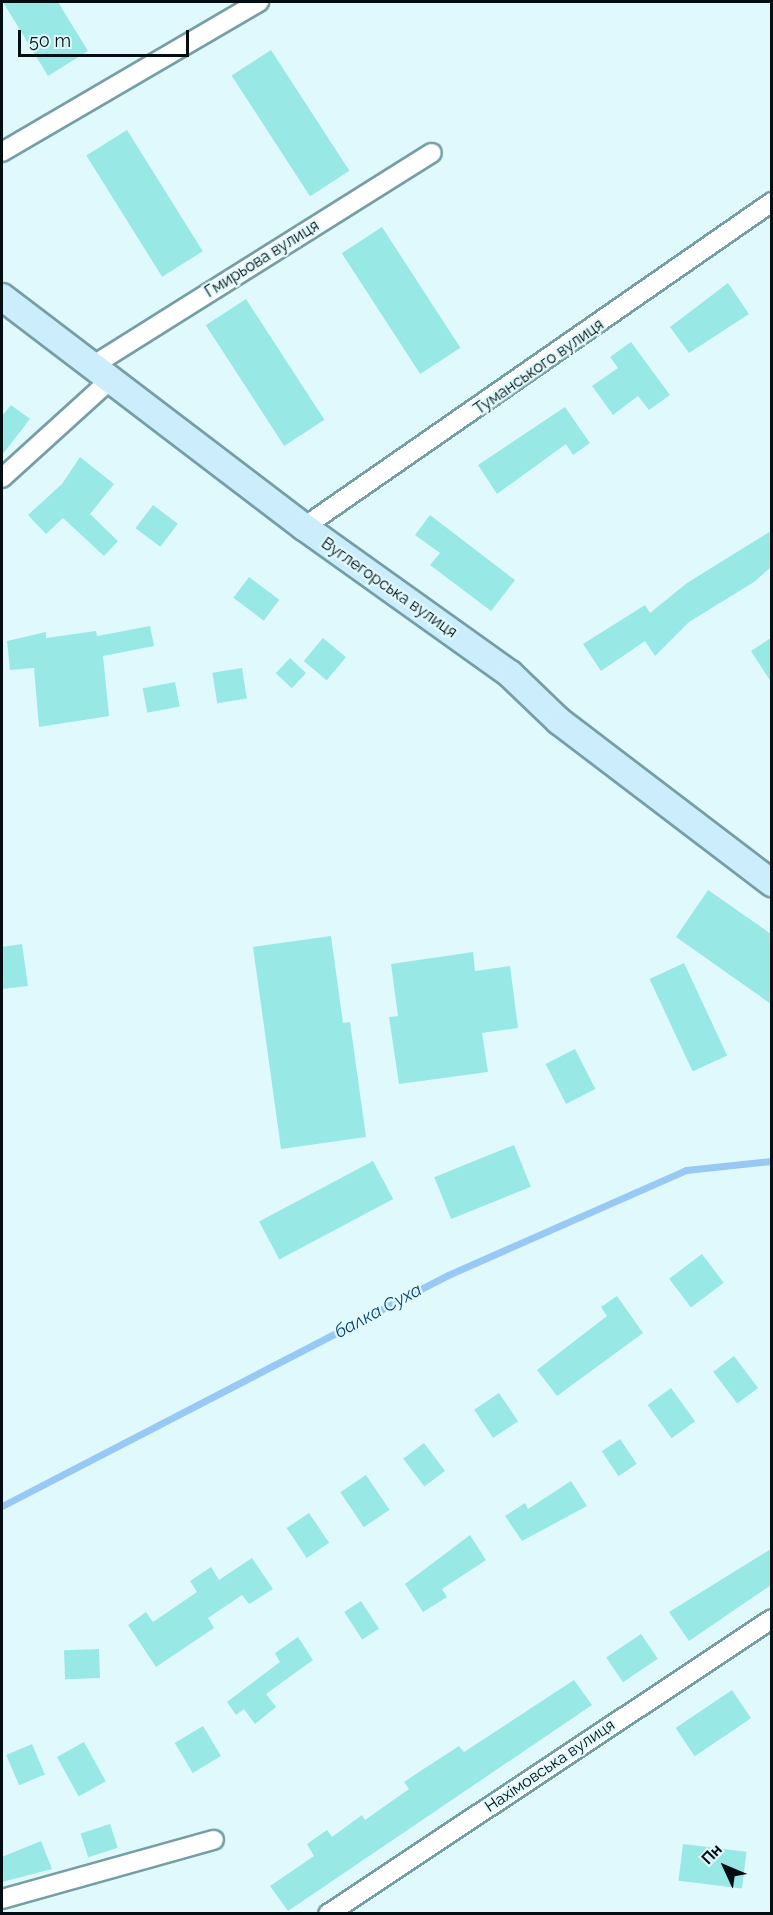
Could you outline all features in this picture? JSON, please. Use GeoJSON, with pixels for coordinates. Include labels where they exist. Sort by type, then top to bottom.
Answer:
{"type":"FeatureCollection","features":[{"type":"Feature","properties":{"kind":"main road","name":"Вуглегорська вулиця"},"geometry":{"type":"LineString","coordinates":[[2,297],[304,527],[510,674],[559,721],[771,883]]}},
{"type":"Feature","properties":{"kind":"street"},"geometry":{"type":"LineString","coordinates":[[2,152],[259,2]]}},
{"type":"Feature","properties":{"kind":"street","name":"Гмирьова вулиця"},"geometry":{"type":"LineString","coordinates":[[2,478],[101,373],[432,153]]}},
{"type":"Feature","properties":{"kind":"street","name":"Туманського вулиця"},"geometry":{"type":"LineString","coordinates":[[304,527],[494,400],[771,202]]}},
{"type":"Feature","properties":{"kind":"street","name":"Нахімовська вулиця"},"geometry":{"type":"LineString","coordinates":[[328,1914],[771,1619]]}},
{"type":"Feature","properties":{"kind":"street"},"geometry":{"type":"LineString","coordinates":[[2,1899],[214,1840]]}},
{"type":"Feature","properties":{"kind":"building"},"geometry":{"type":"Polygon","coordinates":[[[3,2],[58,2],[88,51],[48,76],[3,2]]]}},
{"type":"Feature","properties":{"kind":"building"},"geometry":{"type":"Polygon","coordinates":[[[271,50],[349,171],[310,196],[232,76],[271,50]]]}},
{"type":"Feature","properties":{"kind":"building"},"geometry":{"type":"Polygon","coordinates":[[[127,130],[203,251],[162,277],[86,155],[127,130]]]}},
{"type":"Feature","properties":{"kind":"building"},"geometry":{"type":"Polygon","coordinates":[[[382,227],[460,348],[420,374],[342,253],[382,227]]]}},
{"type":"Feature","properties":{"kind":"building"},"geometry":{"type":"Polygon","coordinates":[[[728,283],[749,314],[689,353],[670,327],[728,283]]]}},
{"type":"Feature","properties":{"kind":"building"},"geometry":{"type":"Polygon","coordinates":[[[246,299],[324,420],[284,446],[206,325],[246,299]]]}},
{"type":"Feature","properties":{"kind":"building"},"geometry":{"type":"Polygon","coordinates":[[[631,342],[670,395],[649,410],[638,396],[613,415],[592,386],[618,368],[610,357],[631,342]]]}},
{"type":"Feature","properties":{"kind":"building"},"geometry":{"type":"Polygon","coordinates":[[[11,405],[30,419],[2,455],[2,416],[11,405]]]}},
{"type":"Feature","properties":{"kind":"building"},"geometry":{"type":"Polygon","coordinates":[[[565,407],[590,443],[573,455],[566,444],[497,494],[478,465],[565,407]]]}},
{"type":"Feature","properties":{"kind":"building"},"geometry":{"type":"Polygon","coordinates":[[[80,457],[114,484],[90,514],[118,541],[104,556],[63,518],[46,534],[28,515],[62,484],[80,457]]]}},
{"type":"Feature","properties":{"kind":"building"},"geometry":{"type":"Polygon","coordinates":[[[153,505],[178,524],[160,547],[136,528],[153,505]]]}},
{"type":"Feature","properties":{"kind":"building"},"geometry":{"type":"Polygon","coordinates":[[[430,515],[515,580],[491,611],[430,565],[440,553],[415,535],[430,515]]]}},
{"type":"Feature","properties":{"kind":"building"},"geometry":{"type":"Polygon","coordinates":[[[771,531],[771,567],[754,582],[689,622],[655,656],[645,641],[601,671],[583,644],[645,605],[650,613],[687,583],[771,531]]]}},
{"type":"Feature","properties":{"kind":"building"},"geometry":{"type":"Polygon","coordinates":[[[249,577],[279,600],[264,621],[233,598],[249,577]]]}},
{"type":"Feature","properties":{"kind":"building"},"geometry":{"type":"Polygon","coordinates":[[[150,626],[154,646],[103,656],[109,716],[39,727],[34,668],[10,670],[7,641],[46,632],[46,638],[96,631],[97,636],[150,626]]]}},
{"type":"Feature","properties":{"kind":"building"},"geometry":{"type":"Polygon","coordinates":[[[323,638],[346,657],[327,680],[304,661],[323,638]]]}},
{"type":"Feature","properties":{"kind":"building"},"geometry":{"type":"Polygon","coordinates":[[[771,638],[771,682],[751,651],[771,638]]]}},
{"type":"Feature","properties":{"kind":"building"},"geometry":{"type":"Polygon","coordinates":[[[290,658],[306,673],[292,688],[276,673],[290,658]]]}},
{"type":"Feature","properties":{"kind":"building"},"geometry":{"type":"Polygon","coordinates":[[[242,668],[247,699],[217,703],[212,673],[242,668]]]}},
{"type":"Feature","properties":{"kind":"building"},"geometry":{"type":"Polygon","coordinates":[[[175,682],[180,707],[147,713],[143,688],[175,682]]]}},
{"type":"Feature","properties":{"kind":"building"},"geometry":{"type":"Polygon","coordinates":[[[708,890],[771,934],[771,1004],[676,937],[708,890]]]}},
{"type":"Feature","properties":{"kind":"building"},"geometry":{"type":"Polygon","coordinates":[[[331,936],[343,1023],[350,1022],[366,1137],[281,1149],[253,947],[331,936]]]}},
{"type":"Feature","properties":{"kind":"building"},"geometry":{"type":"Polygon","coordinates":[[[22,944],[28,986],[2,989],[2,947],[22,944]]]}},
{"type":"Feature","properties":{"kind":"building"},"geometry":{"type":"Polygon","coordinates":[[[473,952],[475,971],[510,966],[518,1028],[482,1033],[488,1072],[399,1084],[389,1017],[398,1016],[391,964],[473,952]]]}},
{"type":"Feature","properties":{"kind":"building"},"geometry":{"type":"Polygon","coordinates":[[[684,963],[727,1055],[693,1072],[650,979],[684,963]]]}},
{"type":"Feature","properties":{"kind":"building"},"geometry":{"type":"Polygon","coordinates":[[[575,1049],[595,1089],[566,1104],[546,1064],[575,1049]]]}},
{"type":"Feature","properties":{"kind":"building"},"geometry":{"type":"Polygon","coordinates":[[[514,1145],[531,1187],[451,1219],[434,1177],[514,1145]]]}},
{"type":"Feature","properties":{"kind":"building"},"geometry":{"type":"Polygon","coordinates":[[[373,1161],[393,1199],[279,1260],[259,1222],[373,1161]]]}},
{"type":"Feature","properties":{"kind":"building"},"geometry":{"type":"Polygon","coordinates":[[[702,1254],[724,1283],[691,1307],[669,1279],[702,1254]]]}},
{"type":"Feature","properties":{"kind":"building"},"geometry":{"type":"Polygon","coordinates":[[[617,1296],[643,1333],[557,1396],[537,1370],[607,1316],[601,1307],[617,1296]]]}},
{"type":"Feature","properties":{"kind":"building"},"geometry":{"type":"Polygon","coordinates":[[[734,1356],[758,1388],[737,1404],[713,1372],[734,1356]]]}},
{"type":"Feature","properties":{"kind":"building"},"geometry":{"type":"Polygon","coordinates":[[[671,1388],[695,1421],[672,1438],[648,1405],[671,1388]]]}},
{"type":"Feature","properties":{"kind":"building"},"geometry":{"type":"Polygon","coordinates":[[[499,1393],[518,1421],[493,1438],[474,1410],[499,1393]]]}},
{"type":"Feature","properties":{"kind":"building"},"geometry":{"type":"Polygon","coordinates":[[[620,1439],[637,1464],[619,1476],[602,1451],[620,1439]]]}},
{"type":"Feature","properties":{"kind":"building"},"geometry":{"type":"Polygon","coordinates":[[[424,1443],[445,1471],[424,1487],[403,1459],[424,1443]]]}},
{"type":"Feature","properties":{"kind":"building"},"geometry":{"type":"Polygon","coordinates":[[[366,1475],[389,1510],[364,1527],[340,1492],[366,1475]]]}},
{"type":"Feature","properties":{"kind":"building"},"geometry":{"type":"Polygon","coordinates":[[[571,1481],[587,1506],[522,1541],[505,1516],[525,1503],[528,1509],[571,1481]]]}},
{"type":"Feature","properties":{"kind":"building"},"geometry":{"type":"Polygon","coordinates":[[[309,1513],[329,1543],[307,1558],[287,1528],[309,1513]]]}},
{"type":"Feature","properties":{"kind":"building"},"geometry":{"type":"Polygon","coordinates":[[[470,1535],[486,1560],[442,1589],[447,1597],[423,1612],[405,1584],[470,1535]]]}},
{"type":"Feature","properties":{"kind":"building"},"geometry":{"type":"Polygon","coordinates":[[[771,1549],[771,1585],[689,1641],[669,1612],[771,1549]]]}},
{"type":"Feature","properties":{"kind":"building"},"geometry":{"type":"Polygon","coordinates":[[[252,1558],[273,1589],[249,1604],[242,1595],[208,1618],[214,1628],[156,1667],[128,1625],[146,1612],[153,1622],[197,1592],[190,1581],[211,1567],[219,1580],[252,1558]]]}},
{"type":"Feature","properties":{"kind":"building"},"geometry":{"type":"Polygon","coordinates":[[[361,1601],[379,1629],[362,1640],[344,1612],[361,1601]]]}},
{"type":"Feature","properties":{"kind":"building"},"geometry":{"type":"Polygon","coordinates":[[[641,1634],[658,1659],[623,1682],[606,1657],[641,1634]]]}},
{"type":"Feature","properties":{"kind":"building"},"geometry":{"type":"Polygon","coordinates":[[[298,1637],[313,1660],[266,1694],[276,1707],[255,1724],[244,1709],[236,1715],[227,1702],[280,1662],[275,1653],[298,1637]]]}},
{"type":"Feature","properties":{"kind":"building"},"geometry":{"type":"Polygon","coordinates":[[[99,1649],[100,1678],[65,1679],[64,1650],[99,1649]]]}},
{"type":"Feature","properties":{"kind":"building"},"geometry":{"type":"Polygon","coordinates":[[[574,1680],[592,1705],[288,1911],[270,1886],[314,1856],[307,1844],[327,1830],[332,1837],[362,1815],[365,1820],[409,1789],[404,1782],[459,1746],[464,1752],[574,1680]]]}},
{"type":"Feature","properties":{"kind":"building"},"geometry":{"type":"Polygon","coordinates":[[[732,1690],[751,1718],[695,1756],[676,1728],[732,1690]]]}},
{"type":"Feature","properties":{"kind":"building"},"geometry":{"type":"Polygon","coordinates":[[[203,1726],[221,1756],[193,1773],[175,1743],[203,1726]]]}},
{"type":"Feature","properties":{"kind":"building"},"geometry":{"type":"Polygon","coordinates":[[[84,1742],[106,1781],[79,1796],[57,1757],[84,1742]]]}},
{"type":"Feature","properties":{"kind":"building"},"geometry":{"type":"Polygon","coordinates":[[[32,1744],[45,1774],[19,1785],[6,1755],[32,1744]]]}},
{"type":"Feature","properties":{"kind":"building"},"geometry":{"type":"Polygon","coordinates":[[[110,1824],[118,1848],[88,1857],[81,1834],[110,1824]]]}},
{"type":"Feature","properties":{"kind":"building"},"geometry":{"type":"Polygon","coordinates":[[[41,1841],[52,1869],[2,1882],[2,1857],[41,1841]]]}},
{"type":"Feature","properties":{"kind":"building"},"geometry":{"type":"Polygon","coordinates":[[[683,1844],[747,1852],[742,1889],[678,1881],[683,1844]]]}},
{"type":"Feature","properties":{"kind":"waterway","name":"балка Суха"},"geometry":{"type":"LineString","coordinates":[[2,1506],[448,1275],[686,1170],[772,1161]]}}]}
